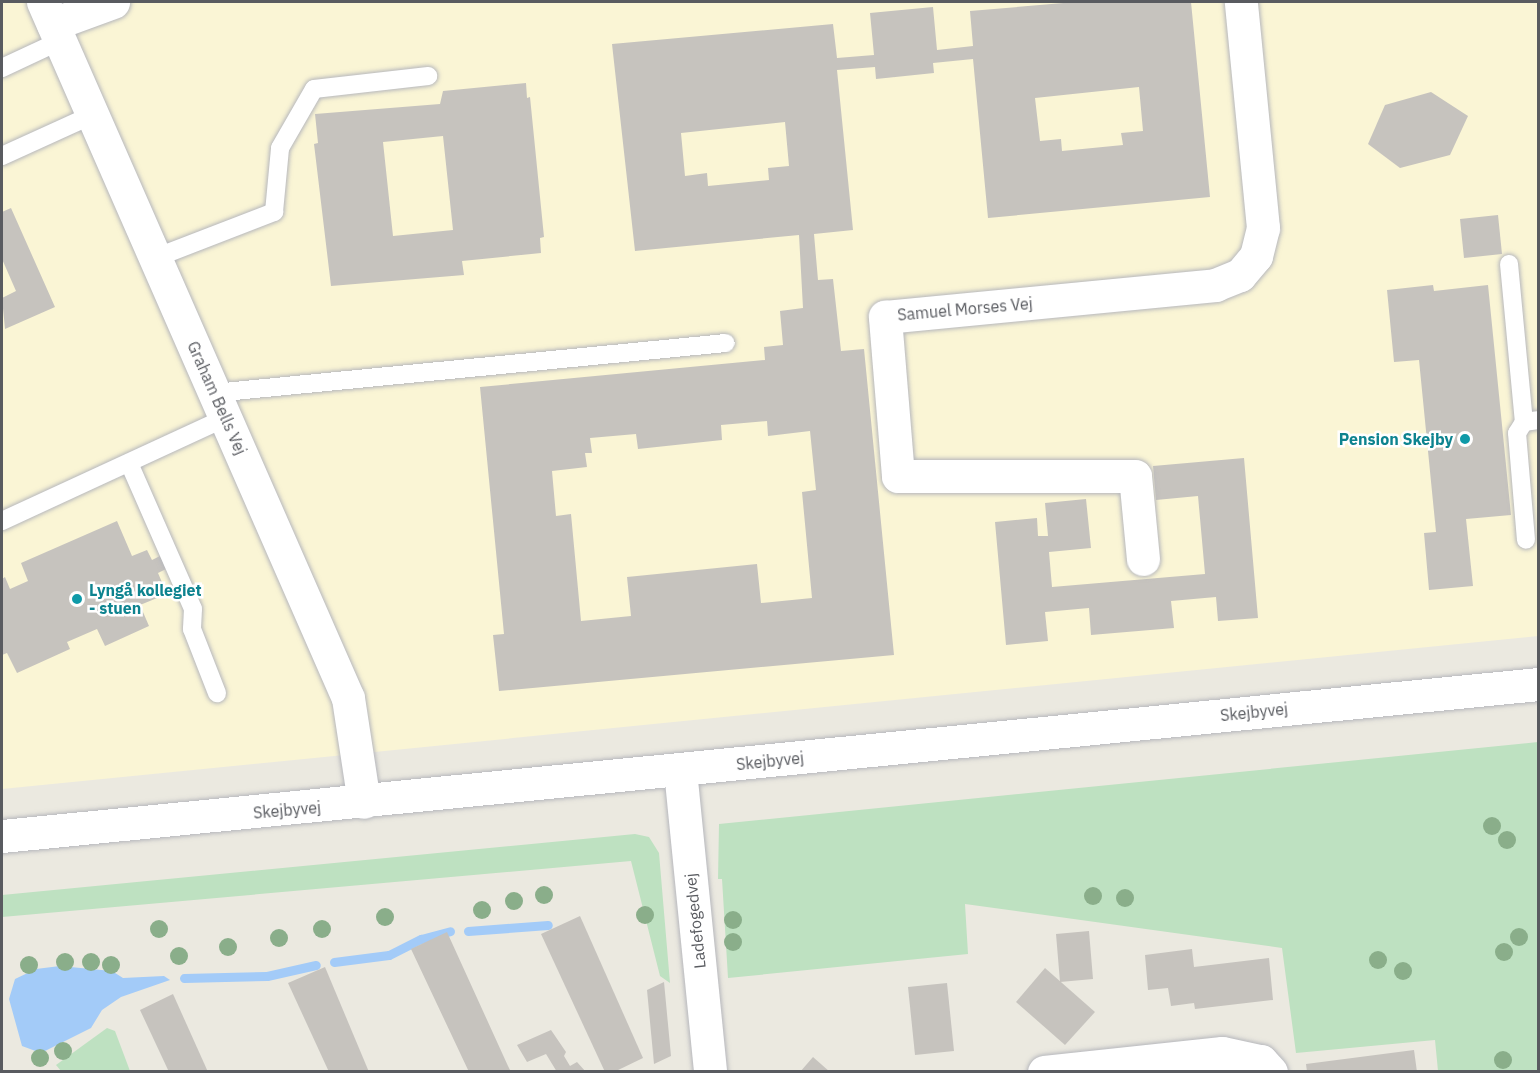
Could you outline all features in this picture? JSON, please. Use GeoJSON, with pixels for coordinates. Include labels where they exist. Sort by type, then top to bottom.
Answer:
{"type":"FeatureCollection","features":[{"type":"Feature","properties":{"kind":"street"},"geometry":{"type":"LineString","coordinates":[[52,22],[113,2]]}},
{"type":"Feature","properties":{"kind":"street","name":"Samuel Morses Vej"},"geometry":{"type":"LineString","coordinates":[[1143,559],[1135,476],[898,476],[885,317],[1215,285],[1240,275],[1256,256],[1263,228],[1241,2]]}},
{"type":"Feature","properties":{"kind":"street","name":"Graham Bells Vej"},"geometry":{"type":"LineString","coordinates":[[52,22],[348,698],[364,802]]}},
{"type":"Feature","properties":{"kind":"street","name":"Skejbyvej"},"geometry":{"type":"LineString","coordinates":[[2,836],[1539,684]]}},
{"type":"Feature","properties":{"kind":"street","name":"Ladefogedvej"},"geometry":{"type":"LineString","coordinates":[[680,770],[710,1071]]}},
{"type":"Feature","properties":{"kind":"street"},"geometry":{"type":"LineString","coordinates":[[1044,1071],[1222,1053],[1262,1061],[1271,1071]]}},
{"type":"Feature","properties":{"kind":"lane"},"geometry":{"type":"LineString","coordinates":[[2,68],[52,22]]}},
{"type":"Feature","properties":{"kind":"lane"},"geometry":{"type":"LineString","coordinates":[[155,258],[274,213],[280,148],[314,89],[428,76]]}},
{"type":"Feature","properties":{"kind":"lane"},"geometry":{"type":"LineString","coordinates":[[2,156],[92,115]]}},
{"type":"Feature","properties":{"kind":"lane"},"geometry":{"type":"LineString","coordinates":[[1509,264],[1532,421],[1517,433],[1526,540]]}},
{"type":"Feature","properties":{"kind":"lane"},"geometry":{"type":"LineString","coordinates":[[2,521],[129,463],[220,405],[726,344]]}},
{"type":"Feature","properties":{"kind":"lane"},"geometry":{"type":"LineString","coordinates":[[129,463],[193,609],[192,629],[217,693]]}},
{"type":"Feature","properties":{"kind":"shaded area"},"geometry":{"type":"Polygon","coordinates":[[[2,2],[1538,2],[1538,636],[2,789],[2,2]]]}},
{"type":"Feature","properties":{"kind":"green space"},"geometry":{"type":"Polygon","coordinates":[[[1538,742],[1538,1071],[1438,1071],[1435,1040],[1296,1053],[1282,948],[965,904],[968,954],[728,978],[722,879],[718,879],[719,824],[1538,742]]]}},
{"type":"Feature","properties":{"kind":"green space"},"geometry":{"type":"Polygon","coordinates":[[[635,834],[649,837],[659,853],[670,983],[660,976],[631,861],[2,917],[2,895],[635,834]]]}},
{"type":"Feature","properties":{"kind":"green space"},"geometry":{"type":"Polygon","coordinates":[[[107,1028],[115,1031],[130,1071],[61,1071],[56,1065],[107,1028]]]}},
{"type":"Feature","properties":{"kind":"water"},"geometry":{"type":"Polygon","coordinates":[[[60,966],[112,971],[123,978],[164,976],[170,980],[121,997],[102,1010],[91,1028],[41,1053],[22,1046],[9,999],[15,979],[36,969],[60,966]]]}},
{"type":"Feature","properties":{"kind":"building"},"geometry":{"type":"Polygon","coordinates":[[[1075,2],[1191,2],[1210,197],[988,218],[973,59],[933,63],[934,73],[876,79],[875,67],[837,70],[853,230],[814,234],[818,280],[833,279],[841,351],[864,349],[894,655],[499,691],[493,635],[504,634],[480,387],[765,360],[764,347],[783,345],[780,311],[803,308],[799,235],[635,251],[612,44],[833,24],[837,58],[874,55],[870,13],[933,7],[937,50],[973,46],[970,11],[1075,2]],[[1139,87],[1035,98],[1040,141],[1061,139],[1062,151],[1123,145],[1121,133],[1143,131],[1139,87]],[[785,122],[681,133],[685,176],[707,173],[708,186],[769,180],[768,168],[789,166],[785,122]],[[767,421],[721,425],[722,440],[638,449],[636,434],[590,438],[592,453],[585,453],[587,467],[552,471],[556,516],[571,514],[581,621],[631,616],[627,577],[757,564],[761,603],[812,598],[802,492],[816,490],[810,431],[768,436],[767,421]]]}},
{"type":"Feature","properties":{"kind":"building"},"geometry":{"type":"Polygon","coordinates":[[[526,83],[527,98],[530,97],[544,237],[540,238],[541,253],[462,261],[464,275],[331,286],[314,144],[318,143],[315,114],[440,104],[443,91],[526,83]],[[443,136],[383,142],[393,236],[453,230],[443,136]]]}},
{"type":"Feature","properties":{"kind":"building"},"geometry":{"type":"Polygon","coordinates":[[[1431,92],[1468,116],[1450,155],[1400,168],[1368,144],[1385,105],[1431,92]]]}},
{"type":"Feature","properties":{"kind":"building"},"geometry":{"type":"Polygon","coordinates":[[[11,208],[55,307],[5,329],[2,298],[16,291],[2,259],[2,212],[11,208]]]}},
{"type":"Feature","properties":{"kind":"building"},"geometry":{"type":"Polygon","coordinates":[[[1498,215],[1502,254],[1464,258],[1460,219],[1498,215]]]}},
{"type":"Feature","properties":{"kind":"building","name":"Pension Skejby"},"geometry":{"type":"Polygon","coordinates":[[[1433,285],[1434,291],[1488,285],[1511,515],[1466,519],[1473,586],[1429,590],[1424,533],[1436,532],[1419,360],[1394,362],[1387,290],[1433,285]]]}},
{"type":"Feature","properties":{"kind":"building"},"geometry":{"type":"Polygon","coordinates":[[[1244,458],[1258,618],[1218,621],[1216,597],[1171,601],[1174,628],[1091,635],[1089,608],[1045,612],[1048,641],[1006,645],[995,522],[1037,518],[1038,536],[1048,536],[1045,503],[1086,499],[1091,548],[1049,552],[1052,587],[1205,574],[1198,496],[1156,500],[1153,466],[1244,458]]]}},
{"type":"Feature","properties":{"kind":"building","name":"Lyngå kollegiet - stuen"},"geometry":{"type":"Polygon","coordinates":[[[117,521],[132,556],[147,550],[152,560],[160,556],[166,569],[158,573],[167,594],[140,605],[149,626],[105,646],[97,629],[67,642],[70,649],[17,673],[7,653],[2,655],[2,579],[5,577],[10,589],[28,581],[21,563],[117,521]]]}},
{"type":"Feature","properties":{"kind":"building"},"geometry":{"type":"Polygon","coordinates":[[[580,916],[643,1058],[614,1072],[605,1072],[541,934],[580,916]]]}},
{"type":"Feature","properties":{"kind":"building"},"geometry":{"type":"Polygon","coordinates":[[[1089,931],[1093,979],[1060,982],[1056,934],[1089,931]]]}},
{"type":"Feature","properties":{"kind":"building"},"geometry":{"type":"Polygon","coordinates":[[[447,932],[511,1072],[469,1072],[411,949],[447,932]]]}},
{"type":"Feature","properties":{"kind":"building"},"geometry":{"type":"Polygon","coordinates":[[[1192,949],[1194,967],[1269,958],[1273,1000],[1195,1009],[1194,1003],[1171,1006],[1168,988],[1148,990],[1145,955],[1192,949]]]}},
{"type":"Feature","properties":{"kind":"building"},"geometry":{"type":"Polygon","coordinates":[[[325,967],[369,1072],[329,1072],[288,983],[325,967]]]}},
{"type":"Feature","properties":{"kind":"building"},"geometry":{"type":"Polygon","coordinates":[[[1045,968],[1095,1012],[1065,1045],[1016,1002],[1045,968]]]}},
{"type":"Feature","properties":{"kind":"building"},"geometry":{"type":"Polygon","coordinates":[[[664,982],[671,1056],[654,1064],[647,990],[664,982]]]}},
{"type":"Feature","properties":{"kind":"building"},"geometry":{"type":"Polygon","coordinates":[[[947,983],[954,1051],[915,1055],[908,987],[947,983]]]}},
{"type":"Feature","properties":{"kind":"building"},"geometry":{"type":"Polygon","coordinates":[[[173,994],[208,1072],[169,1072],[140,1010],[173,994]]]}},
{"type":"Feature","properties":{"kind":"building"},"geometry":{"type":"Polygon","coordinates":[[[551,1030],[566,1052],[564,1056],[570,1066],[577,1062],[586,1072],[557,1072],[546,1054],[527,1062],[517,1045],[551,1030]]]}},
{"type":"Feature","properties":{"kind":"building"},"geometry":{"type":"Polygon","coordinates":[[[1414,1050],[1417,1072],[1307,1072],[1306,1064],[1414,1050]]]}},
{"type":"Feature","properties":{"kind":"building"},"geometry":{"type":"Polygon","coordinates":[[[813,1057],[830,1072],[800,1072],[813,1057]]]}},
{"type":"Feature","properties":{"kind":"waterway"},"geometry":{"type":"LineString","coordinates":[[468,931],[548,925]]}},
{"type":"Feature","properties":{"kind":"waterway"},"geometry":{"type":"LineString","coordinates":[[334,962],[389,955],[421,939],[450,931]]}},
{"type":"Feature","properties":{"kind":"waterway"},"geometry":{"type":"LineString","coordinates":[[184,978],[267,976],[316,965]]}},
{"type":"Feature","properties":{"kind":"place","name":"Pension Skejby"},"geometry":{"type":"Point","coordinates":[1465,439]}},
{"type":"Feature","properties":{"kind":"place","name":"Lyngå kollegiet - stuen"},"geometry":{"type":"Point","coordinates":[77,599]}}]}
